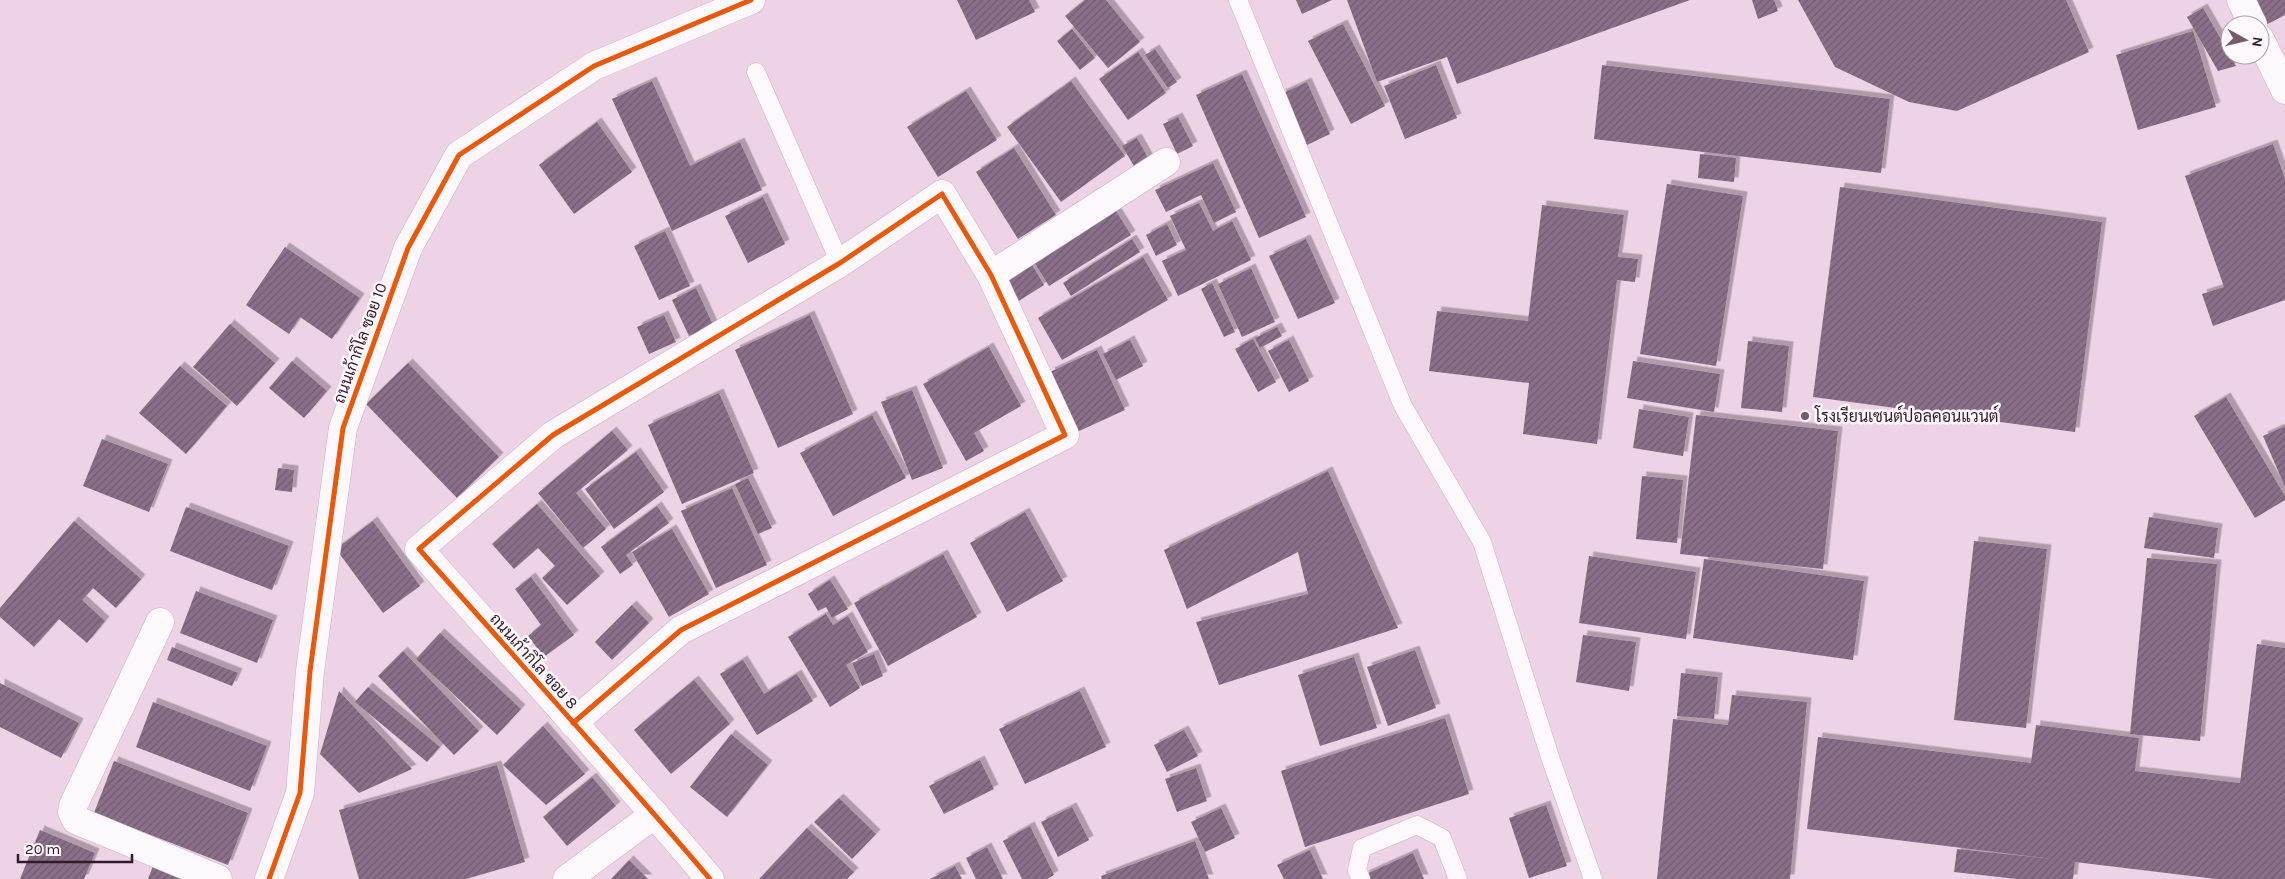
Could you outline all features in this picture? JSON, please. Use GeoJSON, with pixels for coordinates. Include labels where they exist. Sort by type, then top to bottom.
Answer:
{"type":"FeatureCollection","features":[{"type":"Feature","properties":{"kind":"street","name":"ถนนเก้ากิโล ซอย 10"},"geometry":{"type":"LineString","coordinates":[[269,879],[300,793],[310,671],[342,428],[412,240],[459,155],[594,66],[751,0]]}},
{"type":"Feature","properties":{"kind":"street"},"geometry":{"type":"LineString","coordinates":[[2241,0],[2248,15]]}},
{"type":"Feature","properties":{"kind":"street"},"geometry":{"type":"LineString","coordinates":[[2270,59],[2285,90]]}},
{"type":"Feature","properties":{"kind":"street"},"geometry":{"type":"LineString","coordinates":[[991,275],[1166,162]]}},
{"type":"Feature","properties":{"kind":"street"},"geometry":{"type":"LineString","coordinates":[[573,723],[681,630],[1066,435],[991,275],[942,194],[840,263]]}},
{"type":"Feature","properties":{"kind":"street","name":"ถนนเก้ากิโล ซอย 8"},"geometry":{"type":"LineString","coordinates":[[710,879],[655,814],[419,549],[553,435],[840,263]]}},
{"type":"Feature","properties":{"kind":"street"},"geometry":{"type":"LineString","coordinates":[[160,622],[72,806],[72,812],[76,820],[218,879]]}},
{"type":"Feature","properties":{"kind":"street"},"geometry":{"type":"LineString","coordinates":[[567,879],[655,814]]}},
{"type":"Feature","properties":{"kind":"lane"},"geometry":{"type":"LineString","coordinates":[[1238,0],[1403,406],[1482,542],[1550,757],[1593,879]]}},
{"type":"Feature","properties":{"kind":"lane"},"geometry":{"type":"LineString","coordinates":[[756,72],[840,263]]}},
{"type":"Feature","properties":{"kind":"lane"},"geometry":{"type":"LineString","coordinates":[[1361,879],[1357,870],[1362,848],[1417,825],[1442,838],[1458,879]]}},
{"type":"Feature","properties":{"kind":"building"},"geometry":{"type":"Polygon","coordinates":[[[957,0],[1029,0],[1035,12],[976,40],[957,0]]]}},
{"type":"Feature","properties":{"kind":"building"},"geometry":{"type":"Polygon","coordinates":[[[1085,0],[1106,0],[1140,42],[1108,68],[1065,16],[1085,0]]]}},
{"type":"Feature","properties":{"kind":"building"},"geometry":{"type":"Polygon","coordinates":[[[1296,0],[1332,0],[1302,14],[1296,0]]]}},
{"type":"Feature","properties":{"kind":"building"},"geometry":{"type":"Polygon","coordinates":[[[1347,0],[1690,0],[1457,84],[1447,57],[1377,82],[1347,0]]]}},
{"type":"Feature","properties":{"kind":"building"},"geometry":{"type":"Polygon","coordinates":[[[1752,0],[1774,0],[1778,11],[1758,19],[1752,0]]]}},
{"type":"Feature","properties":{"kind":"building"},"geometry":{"type":"Polygon","coordinates":[[[1798,0],[2066,0],[2089,52],[1957,111],[1909,102],[1835,67],[1798,0]]]}},
{"type":"Feature","properties":{"kind":"building"},"geometry":{"type":"Polygon","coordinates":[[[2251,0],[2285,0],[2285,15],[2270,23],[2270,15],[2258,15],[2251,0]]]}},
{"type":"Feature","properties":{"kind":"building"},"geometry":{"type":"Polygon","coordinates":[[[2203,8],[2220,38],[2220,65],[2236,66],[2218,71],[2187,17],[2203,8]]]}},
{"type":"Feature","properties":{"kind":"building"},"geometry":{"type":"Polygon","coordinates":[[[1343,24],[1385,106],[1351,124],[1308,41],[1343,24]]]}},
{"type":"Feature","properties":{"kind":"building"},"geometry":{"type":"Polygon","coordinates":[[[1072,29],[1095,58],[1080,70],[1057,41],[1072,29]]]}},
{"type":"Feature","properties":{"kind":"building"},"geometry":{"type":"Polygon","coordinates":[[[2193,31],[2216,107],[2138,130],[2116,55],[2193,31]]]}},
{"type":"Feature","properties":{"kind":"building"},"geometry":{"type":"Polygon","coordinates":[[[1155,49],[1177,82],[1168,88],[1145,55],[1155,49]]]}},
{"type":"Feature","properties":{"kind":"building"},"geometry":{"type":"Polygon","coordinates":[[[1138,52],[1166,93],[1128,120],[1099,79],[1138,52]]]}},
{"type":"Feature","properties":{"kind":"building"},"geometry":{"type":"Polygon","coordinates":[[[1436,65],[1457,118],[1405,139],[1384,86],[1436,65]]]}},
{"type":"Feature","properties":{"kind":"building"},"geometry":{"type":"Polygon","coordinates":[[[1602,65],[1890,99],[1881,173],[1594,139],[1602,65]]]}},
{"type":"Feature","properties":{"kind":"building"},"geometry":{"type":"Polygon","coordinates":[[[1242,74],[1306,217],[1259,238],[1196,95],[1242,74]]]}},
{"type":"Feature","properties":{"kind":"building"},"geometry":{"type":"Polygon","coordinates":[[[652,81],[690,166],[740,142],[762,190],[672,231],[612,99],[652,81]]]}},
{"type":"Feature","properties":{"kind":"building"},"geometry":{"type":"Polygon","coordinates":[[[1071,81],[1125,156],[1061,202],[1007,127],[1071,81]]]}},
{"type":"Feature","properties":{"kind":"building"},"geometry":{"type":"Polygon","coordinates":[[[1307,82],[1330,134],[1305,146],[1281,94],[1307,82]]]}},
{"type":"Feature","properties":{"kind":"building"},"geometry":{"type":"Polygon","coordinates":[[[966,91],[997,140],[938,177],[907,127],[966,91]]]}},
{"type":"Feature","properties":{"kind":"building"},"geometry":{"type":"Polygon","coordinates":[[[1178,117],[1193,146],[1177,154],[1163,124],[1178,117]]]}},
{"type":"Feature","properties":{"kind":"building"},"geometry":{"type":"Polygon","coordinates":[[[597,122],[632,172],[574,214],[539,165],[597,122]]]}},
{"type":"Feature","properties":{"kind":"building"},"geometry":{"type":"Polygon","coordinates":[[[1137,138],[1151,163],[1137,171],[1122,146],[1137,138]]]}},
{"type":"Feature","properties":{"kind":"building"},"geometry":{"type":"Polygon","coordinates":[[[2273,144],[2285,179],[2285,300],[2213,326],[2202,294],[2224,287],[2185,176],[2273,144]]]}},
{"type":"Feature","properties":{"kind":"building"},"geometry":{"type":"Polygon","coordinates":[[[1014,148],[1056,215],[1018,239],[976,172],[1014,148]]]}},
{"type":"Feature","properties":{"kind":"building"},"geometry":{"type":"Polygon","coordinates":[[[1700,154],[1736,158],[1734,182],[1698,178],[1700,154]]]}},
{"type":"Feature","properties":{"kind":"building"},"geometry":{"type":"Polygon","coordinates":[[[1213,163],[1236,212],[1214,223],[1201,195],[1166,212],[1155,190],[1213,163]]]}},
{"type":"Feature","properties":{"kind":"building"},"geometry":{"type":"Polygon","coordinates":[[[1667,184],[1743,196],[1716,366],[1640,354],[1667,184]]]}},
{"type":"Feature","properties":{"kind":"building"},"geometry":{"type":"Polygon","coordinates":[[[1840,187],[2102,222],[2075,432],[1813,397],[1840,187]]]}},
{"type":"Feature","properties":{"kind":"building"},"geometry":{"type":"Polygon","coordinates":[[[763,197],[785,244],[748,263],[725,216],[763,197]]]}},
{"type":"Feature","properties":{"kind":"building"},"geometry":{"type":"Polygon","coordinates":[[[1199,203],[1213,231],[1232,221],[1251,260],[1178,296],[1162,261],[1186,250],[1170,216],[1199,203]]]}},
{"type":"Feature","properties":{"kind":"building"},"geometry":{"type":"Polygon","coordinates":[[[1542,205],[1624,215],[1618,257],[1638,259],[1635,282],[1617,280],[1597,444],[1523,434],[1529,383],[1429,371],[1437,311],[1528,321],[1542,205]]]}},
{"type":"Feature","properties":{"kind":"building"},"geometry":{"type":"Polygon","coordinates":[[[1116,211],[1131,235],[1049,286],[1034,262],[1116,211]]]}},
{"type":"Feature","properties":{"kind":"building"},"geometry":{"type":"Polygon","coordinates":[[[1167,224],[1177,245],[1156,256],[1146,235],[1167,224]]]}},
{"type":"Feature","properties":{"kind":"building"},"geometry":{"type":"Polygon","coordinates":[[[665,231],[690,286],[659,300],[634,246],[665,231]]]}},
{"type":"Feature","properties":{"kind":"building"},"geometry":{"type":"Polygon","coordinates":[[[1132,239],[1140,252],[1071,296],[1063,283],[1132,239]]]}},
{"type":"Feature","properties":{"kind":"building"},"geometry":{"type":"Polygon","coordinates":[[[1306,239],[1335,303],[1298,319],[1269,256],[1306,239]]]}},
{"type":"Feature","properties":{"kind":"building"},"geometry":{"type":"Polygon","coordinates":[[[285,247],[360,298],[332,339],[300,317],[289,334],[246,305],[285,247]]]}},
{"type":"Feature","properties":{"kind":"building"},"geometry":{"type":"Polygon","coordinates":[[[1143,257],[1168,300],[1062,360],[1038,318],[1143,257]]]}},
{"type":"Feature","properties":{"kind":"building"},"geometry":{"type":"Polygon","coordinates":[[[1031,263],[1044,285],[1017,302],[1003,279],[1031,263]]]}},
{"type":"Feature","properties":{"kind":"building"},"geometry":{"type":"Polygon","coordinates":[[[1251,268],[1275,322],[1242,337],[1218,284],[1251,268]]]}},
{"type":"Feature","properties":{"kind":"building"},"geometry":{"type":"Polygon","coordinates":[[[1212,283],[1235,332],[1224,337],[1201,289],[1212,283]]]}},
{"type":"Feature","properties":{"kind":"building"},"geometry":{"type":"Polygon","coordinates":[[[696,288],[713,325],[689,336],[672,300],[696,288]]]}},
{"type":"Feature","properties":{"kind":"building"},"geometry":{"type":"Polygon","coordinates":[[[664,315],[676,342],[649,354],[637,327],[664,315]]]}},
{"type":"Feature","properties":{"kind":"building"},"geometry":{"type":"Polygon","coordinates":[[[810,315],[853,414],[778,448],[735,350],[810,315]]]}},
{"type":"Feature","properties":{"kind":"building"},"geometry":{"type":"Polygon","coordinates":[[[230,324],[275,363],[237,406],[193,367],[230,324]]]}},
{"type":"Feature","properties":{"kind":"building"},"geometry":{"type":"Polygon","coordinates":[[[1277,327],[1282,336],[1260,348],[1255,338],[1277,327]]]}},
{"type":"Feature","properties":{"kind":"building"},"geometry":{"type":"Polygon","coordinates":[[[1253,339],[1276,382],[1258,392],[1235,349],[1253,339]]]}},
{"type":"Feature","properties":{"kind":"building"},"geometry":{"type":"Polygon","coordinates":[[[1130,340],[1143,366],[1116,380],[1103,354],[1130,340]]]}},
{"type":"Feature","properties":{"kind":"building"},"geometry":{"type":"Polygon","coordinates":[[[1289,340],[1309,381],[1289,392],[1268,351],[1289,340]]]}},
{"type":"Feature","properties":{"kind":"building"},"geometry":{"type":"Polygon","coordinates":[[[1748,341],[1789,346],[1782,412],[1741,408],[1748,341]]]}},
{"type":"Feature","properties":{"kind":"building"},"geometry":{"type":"Polygon","coordinates":[[[989,347],[1021,406],[974,433],[984,451],[966,461],[923,384],[989,347]]]}},
{"type":"Feature","properties":{"kind":"building"},"geometry":{"type":"Polygon","coordinates":[[[1097,350],[1125,410],[1077,432],[1050,372],[1097,350]]]}},
{"type":"Feature","properties":{"kind":"building"},"geometry":{"type":"Polygon","coordinates":[[[292,361],[327,391],[304,418],[269,388],[292,361]]]}},
{"type":"Feature","properties":{"kind":"building"},"geometry":{"type":"Polygon","coordinates":[[[1633,361],[1720,374],[1714,412],[1627,398],[1633,361]]]}},
{"type":"Feature","properties":{"kind":"building"},"geometry":{"type":"Polygon","coordinates":[[[408,363],[499,457],[457,498],[366,404],[408,363]]]}},
{"type":"Feature","properties":{"kind":"building"},"geometry":{"type":"Polygon","coordinates":[[[180,366],[227,406],[186,454],[139,413],[180,366]]]}},
{"type":"Feature","properties":{"kind":"building"},"geometry":{"type":"Polygon","coordinates":[[[912,390],[943,468],[912,480],[881,402],[912,390]]]}},
{"type":"Feature","properties":{"kind":"building"},"geometry":{"type":"Polygon","coordinates":[[[719,393],[754,473],[682,504],[648,425],[719,393]]]}},
{"type":"Feature","properties":{"kind":"building"},"geometry":{"type":"Polygon","coordinates":[[[2226,397],[2285,496],[2285,500],[2255,518],[2194,416],[2226,397]]]}},
{"type":"Feature","properties":{"kind":"building"},"geometry":{"type":"Polygon","coordinates":[[[1639,409],[1689,417],[1683,456],[1633,448],[1639,409]]]}},
{"type":"Feature","properties":{"kind":"building"},"geometry":{"type":"Polygon","coordinates":[[[872,415],[906,478],[833,516],[800,453],[872,415]]]}},
{"type":"Feature","properties":{"kind":"building"},"geometry":{"type":"Polygon","coordinates":[[[1696,415],[1838,431],[1823,569],[1680,554],[1696,415]]]}},
{"type":"Feature","properties":{"kind":"building"},"geometry":{"type":"Polygon","coordinates":[[[2285,426],[2285,487],[2263,436],[2285,426]]]}},
{"type":"Feature","properties":{"kind":"building"},"geometry":{"type":"Polygon","coordinates":[[[612,431],[628,450],[576,493],[606,529],[583,548],[538,493],[612,431]]]}},
{"type":"Feature","properties":{"kind":"building"},"geometry":{"type":"Polygon","coordinates":[[[102,439],[168,464],[149,512],[83,486],[102,439]]]}},
{"type":"Feature","properties":{"kind":"building"},"geometry":{"type":"Polygon","coordinates":[[[636,452],[664,492],[614,529],[585,489],[636,452]]]}},
{"type":"Feature","properties":{"kind":"building"},"geometry":{"type":"Polygon","coordinates":[[[278,468],[294,470],[292,492],[275,490],[278,468]]]}},
{"type":"Feature","properties":{"kind":"building"},"geometry":{"type":"Polygon","coordinates":[[[1328,471],[1398,628],[1219,685],[1196,622],[1308,594],[1298,552],[1187,609],[1164,550],[1328,471]]]}},
{"type":"Feature","properties":{"kind":"building"},"geometry":{"type":"Polygon","coordinates":[[[1642,476],[1683,480],[1677,543],[1636,539],[1642,476]]]}},
{"type":"Feature","properties":{"kind":"building"},"geometry":{"type":"Polygon","coordinates":[[[748,478],[772,528],[758,534],[735,484],[748,478]]]}},
{"type":"Feature","properties":{"kind":"building"},"geometry":{"type":"Polygon","coordinates":[[[732,488],[767,565],[716,588],[681,511],[732,488]]]}},
{"type":"Feature","properties":{"kind":"building"},"geometry":{"type":"Polygon","coordinates":[[[537,504],[600,576],[567,605],[542,578],[555,566],[538,548],[514,569],[492,544],[537,504]]]}},
{"type":"Feature","properties":{"kind":"building"},"geometry":{"type":"Polygon","coordinates":[[[657,506],[669,523],[626,555],[633,565],[620,574],[601,547],[657,506]]]}},
{"type":"Feature","properties":{"kind":"building"},"geometry":{"type":"Polygon","coordinates":[[[186,507],[289,546],[272,590],[170,551],[186,507]]]}},
{"type":"Feature","properties":{"kind":"building"},"geometry":{"type":"Polygon","coordinates":[[[1025,512],[1063,581],[1007,612],[970,543],[1025,512]]]}},
{"type":"Feature","properties":{"kind":"building"},"geometry":{"type":"Polygon","coordinates":[[[2149,517],[2218,528],[2214,558],[2144,548],[2149,517]]]}},
{"type":"Feature","properties":{"kind":"building"},"geometry":{"type":"Polygon","coordinates":[[[74,521],[141,579],[116,608],[93,588],[82,600],[105,621],[87,643],[59,619],[34,647],[0,617],[0,608],[74,521]]]}},
{"type":"Feature","properties":{"kind":"building"},"geometry":{"type":"Polygon","coordinates":[[[373,521],[420,586],[383,613],[336,549],[373,521]]]}},
{"type":"Feature","properties":{"kind":"building"},"geometry":{"type":"Polygon","coordinates":[[[672,529],[709,594],[669,617],[632,552],[672,529]]]}},
{"type":"Feature","properties":{"kind":"building"},"geometry":{"type":"Polygon","coordinates":[[[1974,541],[2047,549],[2026,728],[1954,720],[1974,541]]]}},
{"type":"Feature","properties":{"kind":"building"},"geometry":{"type":"Polygon","coordinates":[[[943,554],[977,617],[888,666],[854,603],[943,554]]]}},
{"type":"Feature","properties":{"kind":"building"},"geometry":{"type":"Polygon","coordinates":[[[1589,556],[1696,572],[1686,639],[1579,623],[1589,556]]]}},
{"type":"Feature","properties":{"kind":"building"},"geometry":{"type":"Polygon","coordinates":[[[2147,558],[2217,564],[2200,741],[2130,734],[2147,558]]]}},
{"type":"Feature","properties":{"kind":"building"},"geometry":{"type":"Polygon","coordinates":[[[1704,559],[1864,581],[1853,660],[1693,638],[1704,559]]]}},
{"type":"Feature","properties":{"kind":"building"},"geometry":{"type":"Polygon","coordinates":[[[531,577],[574,635],[544,657],[528,636],[541,625],[515,589],[531,577]]]}},
{"type":"Feature","properties":{"kind":"building"},"geometry":{"type":"Polygon","coordinates":[[[830,580],[848,609],[832,618],[826,607],[818,611],[808,594],[830,580]]]}},
{"type":"Feature","properties":{"kind":"building"},"geometry":{"type":"Polygon","coordinates":[[[196,591],[273,620],[257,663],[180,633],[196,591]]]}},
{"type":"Feature","properties":{"kind":"building"},"geometry":{"type":"Polygon","coordinates":[[[632,605],[649,623],[612,660],[595,642],[632,605]]]}},
{"type":"Feature","properties":{"kind":"building"},"geometry":{"type":"Polygon","coordinates":[[[826,614],[833,625],[848,616],[868,652],[846,665],[860,688],[830,707],[788,637],[826,614]]]}},
{"type":"Feature","properties":{"kind":"building"},"geometry":{"type":"Polygon","coordinates":[[[440,633],[521,709],[497,735],[416,659],[440,633]]]}},
{"type":"Feature","properties":{"kind":"building"},"geometry":{"type":"Polygon","coordinates":[[[1583,635],[1636,642],[1629,691],[1576,682],[1583,635]]]}},
{"type":"Feature","properties":{"kind":"building"},"geometry":{"type":"Polygon","coordinates":[[[2257,644],[2285,648],[2285,879],[2216,879],[2075,862],[2073,879],[2017,879],[1954,872],[1957,849],[2053,859],[1807,829],[1818,737],[2031,763],[2036,725],[2139,738],[2135,771],[2240,783],[2257,644]]]}},
{"type":"Feature","properties":{"kind":"building"},"geometry":{"type":"Polygon","coordinates":[[[172,647],[238,673],[232,686],[167,660],[172,647]]]}},
{"type":"Feature","properties":{"kind":"building"},"geometry":{"type":"Polygon","coordinates":[[[1415,650],[1436,708],[1388,726],[1367,667],[1415,650]]]}},
{"type":"Feature","properties":{"kind":"building"},"geometry":{"type":"Polygon","coordinates":[[[403,651],[479,731],[454,755],[378,676],[403,651]]]}},
{"type":"Feature","properties":{"kind":"building"},"geometry":{"type":"Polygon","coordinates":[[[874,654],[883,676],[862,686],[852,663],[874,654]]]}},
{"type":"Feature","properties":{"kind":"building"},"geometry":{"type":"Polygon","coordinates":[[[1354,657],[1377,728],[1320,746],[1298,675],[1354,657]]]}},
{"type":"Feature","properties":{"kind":"building"},"geometry":{"type":"Polygon","coordinates":[[[743,660],[764,694],[797,674],[813,701],[757,735],[720,674],[743,660]]]}},
{"type":"Feature","properties":{"kind":"building"},"geometry":{"type":"Polygon","coordinates":[[[1681,673],[1718,677],[1714,719],[1677,716],[1681,673]]]}},
{"type":"Feature","properties":{"kind":"building"},"geometry":{"type":"Polygon","coordinates":[[[694,680],[730,724],[671,774],[634,730],[694,680]]]}},
{"type":"Feature","properties":{"kind":"building"},"geometry":{"type":"Polygon","coordinates":[[[0,683],[79,723],[61,758],[0,727],[0,683]]]}},
{"type":"Feature","properties":{"kind":"building"},"geometry":{"type":"Polygon","coordinates":[[[368,687],[440,747],[427,762],[355,702],[368,687]]]}},
{"type":"Feature","properties":{"kind":"building"},"geometry":{"type":"Polygon","coordinates":[[[339,691],[412,769],[359,793],[320,754],[339,691]]]}},
{"type":"Feature","properties":{"kind":"building"},"geometry":{"type":"Polygon","coordinates":[[[1080,691],[1106,747],[1025,784],[999,729],[1080,691]]]}},
{"type":"Feature","properties":{"kind":"building"},"geometry":{"type":"Polygon","coordinates":[[[1732,695],[1807,702],[1790,879],[1657,879],[1673,719],[1728,725],[1732,695]]]}},
{"type":"Feature","properties":{"kind":"building"},"geometry":{"type":"Polygon","coordinates":[[[153,702],[267,746],[250,791],[136,747],[153,702]]]}},
{"type":"Feature","properties":{"kind":"building"},"geometry":{"type":"Polygon","coordinates":[[[1445,718],[1469,794],[1305,847],[1281,771],[1445,718]]]}},
{"type":"Feature","properties":{"kind":"building"},"geometry":{"type":"Polygon","coordinates":[[[543,726],[585,774],[546,805],[503,765],[543,726]]]}},
{"type":"Feature","properties":{"kind":"building"},"geometry":{"type":"Polygon","coordinates":[[[1184,730],[1198,756],[1167,772],[1154,745],[1184,730]]]}},
{"type":"Feature","properties":{"kind":"building"},"geometry":{"type":"Polygon","coordinates":[[[731,734],[768,765],[727,817],[690,787],[731,734]]]}},
{"type":"Feature","properties":{"kind":"building"},"geometry":{"type":"Polygon","coordinates":[[[980,760],[994,789],[944,814],[929,786],[980,760]]]}},
{"type":"Feature","properties":{"kind":"building"},"geometry":{"type":"Polygon","coordinates":[[[114,761],[248,813],[228,865],[94,813],[114,761]]]}},
{"type":"Feature","properties":{"kind":"building"},"geometry":{"type":"Polygon","coordinates":[[[497,765],[525,862],[466,879],[359,879],[339,810],[497,765]]]}},
{"type":"Feature","properties":{"kind":"building"},"geometry":{"type":"Polygon","coordinates":[[[1196,768],[1207,801],[1177,812],[1165,779],[1196,768]]]}},
{"type":"Feature","properties":{"kind":"building"},"geometry":{"type":"Polygon","coordinates":[[[592,777],[616,806],[567,846],[543,817],[592,777]]]}},
{"type":"Feature","properties":{"kind":"building"},"geometry":{"type":"Polygon","coordinates":[[[839,798],[876,834],[852,859],[814,822],[839,798]]]}},
{"type":"Feature","properties":{"kind":"building"},"geometry":{"type":"Polygon","coordinates":[[[1546,805],[1567,866],[1529,878],[1509,818],[1546,805]]]}},
{"type":"Feature","properties":{"kind":"building"},"geometry":{"type":"Polygon","coordinates":[[[1072,807],[1089,840],[1058,857],[1041,822],[1072,807]]]}},
{"type":"Feature","properties":{"kind":"building"},"geometry":{"type":"Polygon","coordinates":[[[1221,808],[1235,838],[1205,852],[1191,822],[1221,808]]]}},
{"type":"Feature","properties":{"kind":"building"},"geometry":{"type":"Polygon","coordinates":[[[1030,826],[1054,875],[1047,879],[1022,879],[1003,841],[1030,826]]]}},
{"type":"Feature","properties":{"kind":"building"},"geometry":{"type":"Polygon","coordinates":[[[807,828],[854,872],[847,879],[759,879],[807,828]]]}},
{"type":"Feature","properties":{"kind":"building"},"geometry":{"type":"Polygon","coordinates":[[[40,830],[95,853],[84,879],[20,879],[40,830]]]}},
{"type":"Feature","properties":{"kind":"building"},"geometry":{"type":"Polygon","coordinates":[[[1195,841],[1209,879],[1102,879],[1101,876],[1195,841]]]}},
{"type":"Feature","properties":{"kind":"building"},"geometry":{"type":"Polygon","coordinates":[[[987,847],[1003,879],[976,879],[966,858],[987,847]]]}},
{"type":"Feature","properties":{"kind":"building"},"geometry":{"type":"Polygon","coordinates":[[[1310,850],[1323,879],[1284,879],[1277,865],[1310,850]]]}},
{"type":"Feature","properties":{"kind":"building"},"geometry":{"type":"Polygon","coordinates":[[[1413,853],[1424,879],[1366,879],[1364,875],[1413,853]]]}},
{"type":"Feature","properties":{"kind":"building"},"geometry":{"type":"Polygon","coordinates":[[[629,860],[648,879],[611,879],[629,860]]]}},
{"type":"Feature","properties":{"kind":"building"},"geometry":{"type":"Polygon","coordinates":[[[153,866],[186,879],[148,879],[153,866]]]}},
{"type":"Feature","properties":{"kind":"building"},"geometry":{"type":"Polygon","coordinates":[[[955,866],[962,879],[930,879],[955,866]]]}},
{"type":"Feature","properties":{"kind":"cycle path"},"geometry":{"type":"LineString","coordinates":[[269,879],[300,793],[310,671],[343,428],[408,248],[459,155],[594,66],[751,0]]}},
{"type":"Feature","properties":{"kind":"cycle path"},"geometry":{"type":"LineString","coordinates":[[573,723],[681,630],[1065,435],[991,275],[942,194],[840,263],[553,435],[419,549],[455,590],[565,713],[602,754],[710,879]]}},
{"type":"Feature","properties":{"kind":"place","name":"โรงเรียนเซนต์ปอลคอนแวนต์"},"geometry":{"type":"Point","coordinates":[1805,416]}}]}
